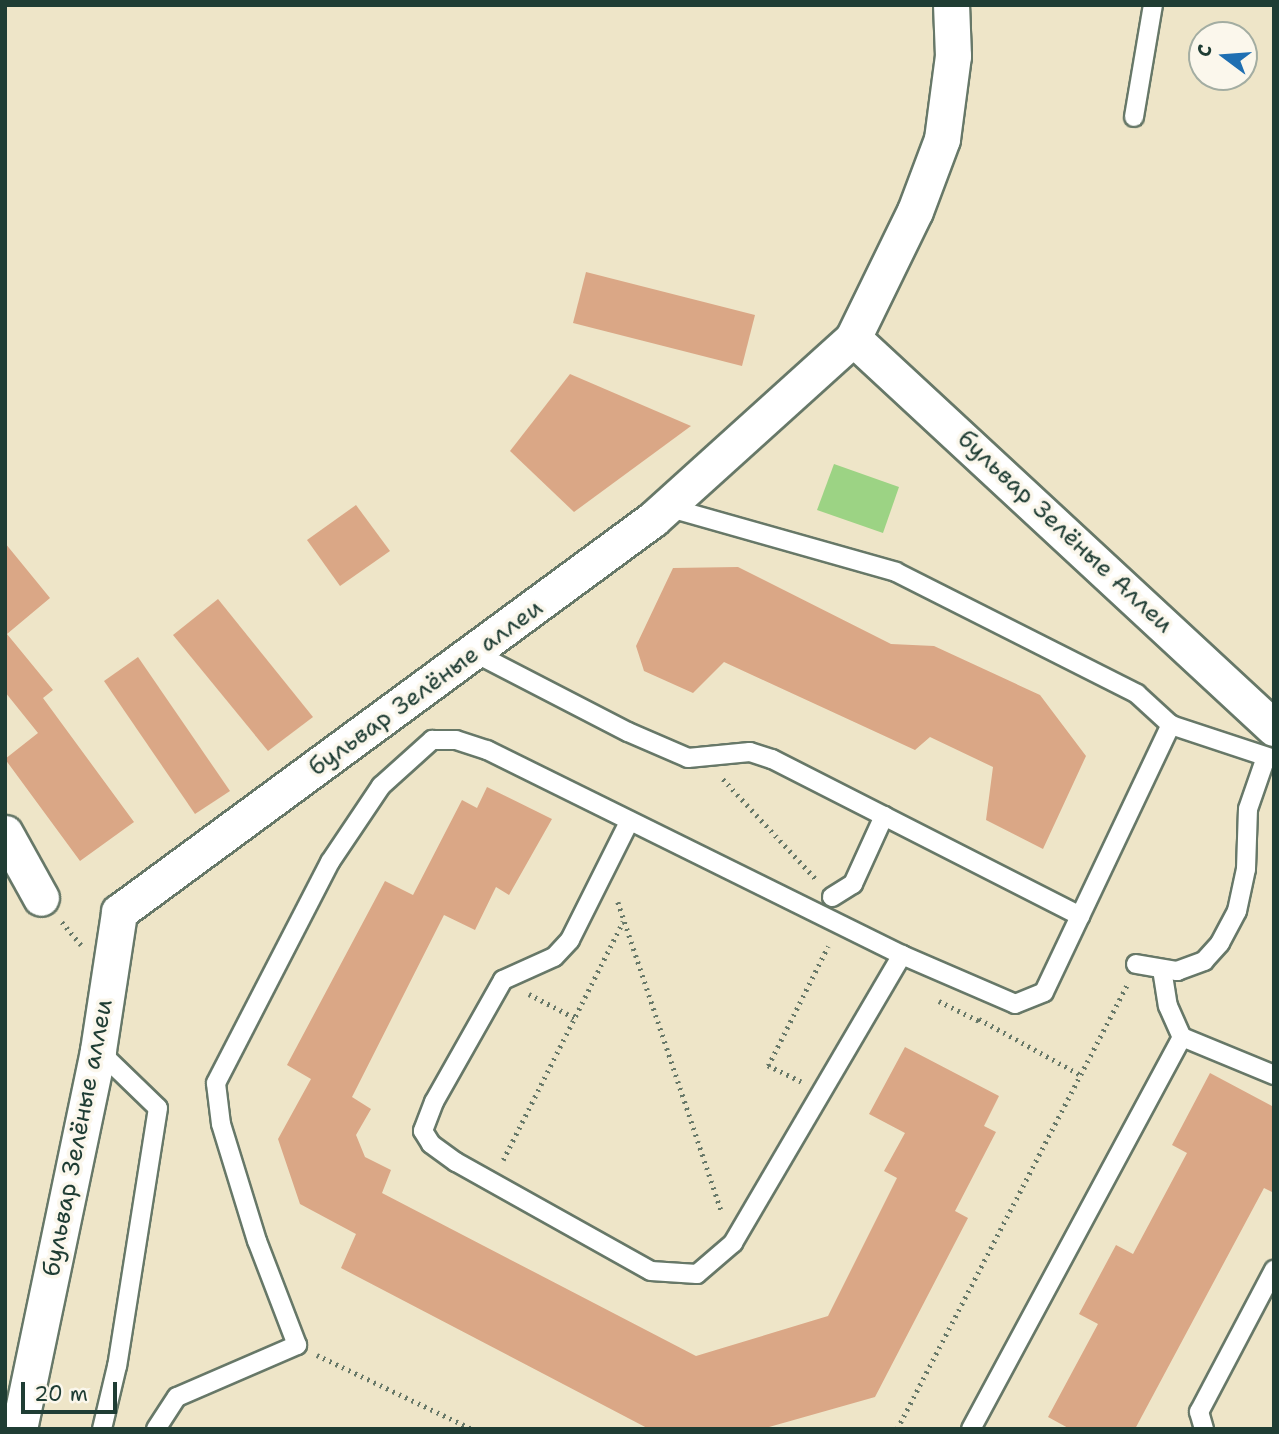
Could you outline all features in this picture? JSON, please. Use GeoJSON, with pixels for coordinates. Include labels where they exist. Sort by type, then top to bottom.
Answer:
{"type":"FeatureCollection","features":[{"type":"Feature","properties":{"kind":"street","name":"бульвар Зелёные аллеи"},"geometry":{"type":"LineString","coordinates":[[19,1429],[98,1050],[119,912],[475,653],[667,507],[853,338],[915,211],[942,139],[953,57],[951,5]]}},
{"type":"Feature","properties":{"kind":"street","name":"бульвар Зелёные Аллеи"},"geometry":{"type":"LineString","coordinates":[[853,338],[1271,748]]}},
{"type":"Feature","properties":{"kind":"street"},"geometry":{"type":"LineString","coordinates":[[5,833],[41,898]]}},
{"type":"Feature","properties":{"kind":"lane"},"geometry":{"type":"LineString","coordinates":[[1134,117],[1153,5]]}},
{"type":"Feature","properties":{"kind":"lane"},"geometry":{"type":"LineString","coordinates":[[667,507],[896,572],[1136,694],[1171,726],[1271,748],[1248,809],[1246,869],[1237,911],[1220,943],[1204,961],[1177,971],[1136,964]]}},
{"type":"Feature","properties":{"kind":"lane"},"geometry":{"type":"LineString","coordinates":[[475,653],[628,732],[688,758],[750,752],[772,759],[1080,916]]}},
{"type":"Feature","properties":{"kind":"lane"},"geometry":{"type":"LineString","coordinates":[[156,1429],[177,1397],[298,1345],[249,1215],[221,1124],[216,1083],[330,862],[382,786],[432,740],[456,740],[487,750],[902,956],[1015,1004],[1044,992],[1171,726]]}},
{"type":"Feature","properties":{"kind":"lane"},"geometry":{"type":"LineString","coordinates":[[832,897],[853,884],[884,816]]}},
{"type":"Feature","properties":{"kind":"lane"},"geometry":{"type":"LineString","coordinates":[[629,822],[570,940],[554,957],[503,980],[423,1130],[430,1144],[651,1270],[697,1274],[733,1243],[902,956]]}},
{"type":"Feature","properties":{"kind":"lane"},"geometry":{"type":"LineString","coordinates":[[1162,969],[1168,1006],[1182,1037],[1274,1075]]}},
{"type":"Feature","properties":{"kind":"lane"},"geometry":{"type":"LineString","coordinates":[[971,1429],[1182,1037]]}},
{"type":"Feature","properties":{"kind":"lane"},"geometry":{"type":"LineString","coordinates":[[98,1050],[158,1108],[117,1366],[102,1429]]}},
{"type":"Feature","properties":{"kind":"lane"},"geometry":{"type":"LineString","coordinates":[[1204,1429],[1199,1412],[1274,1270]]}},
{"type":"Feature","properties":{"kind":"path"},"geometry":{"type":"LineString","coordinates":[[704,758],[832,897]]}},
{"type":"Feature","properties":{"kind":"path"},"geometry":{"type":"LineString","coordinates":[[599,882],[614,892],[733,1243]]}},
{"type":"Feature","properties":{"kind":"path"},"geometry":{"type":"LineString","coordinates":[[41,898],[109,979]]}},
{"type":"Feature","properties":{"kind":"path"},"geometry":{"type":"LineString","coordinates":[[492,1181],[623,920]]}},
{"type":"Feature","properties":{"kind":"path"},"geometry":{"type":"LineString","coordinates":[[897,1429],[1136,964]]}},
{"type":"Feature","properties":{"kind":"path"},"geometry":{"type":"LineString","coordinates":[[503,980],[575,1018]]}},
{"type":"Feature","properties":{"kind":"path"},"geometry":{"type":"LineString","coordinates":[[991,995],[979,1021],[1081,1075]]}},
{"type":"Feature","properties":{"kind":"path"},"geometry":{"type":"LineString","coordinates":[[298,1345],[472,1429]]}},
{"type":"Feature","properties":{"kind":"green space"},"geometry":{"type":"Polygon","coordinates":[[[834,464],[899,487],[883,533],[817,510],[834,464]]]}},
{"type":"Feature","properties":{"kind":"building"},"geometry":{"type":"Polygon","coordinates":[[[586,272],[755,315],[742,366],[573,323],[586,272]]]}},
{"type":"Feature","properties":{"kind":"building"},"geometry":{"type":"Polygon","coordinates":[[[570,374],[691,426],[574,512],[510,451],[570,374]]]}},
{"type":"Feature","properties":{"kind":"building"},"geometry":{"type":"Polygon","coordinates":[[[356,505],[390,551],[340,586],[307,540],[356,505]]]}},
{"type":"Feature","properties":{"kind":"building"},"geometry":{"type":"Polygon","coordinates":[[[5,543],[50,598],[7,634],[53,690],[43,698],[134,822],[80,861],[5,759],[38,733],[5,692],[5,543]]]}},
{"type":"Feature","properties":{"kind":"building"},"geometry":{"type":"Polygon","coordinates":[[[738,567],[891,644],[934,646],[1040,695],[1086,756],[1043,849],[986,820],[993,767],[930,737],[915,750],[724,662],[693,693],[644,671],[636,646],[673,568],[738,567]]]}},
{"type":"Feature","properties":{"kind":"building"},"geometry":{"type":"Polygon","coordinates":[[[218,599],[313,717],[268,751],[173,635],[218,599]]]}},
{"type":"Feature","properties":{"kind":"building"},"geometry":{"type":"Polygon","coordinates":[[[138,657],[230,791],[195,814],[104,681],[138,657]]]}},
{"type":"Feature","properties":{"kind":"building"},"geometry":{"type":"Polygon","coordinates":[[[487,787],[552,819],[509,895],[496,887],[475,930],[444,915],[352,1097],[371,1109],[356,1135],[365,1157],[391,1170],[382,1193],[696,1356],[828,1316],[897,1178],[884,1171],[905,1133],[869,1114],[905,1047],[999,1096],[984,1126],[996,1132],[955,1211],[968,1218],[875,1397],[762,1429],[649,1429],[341,1268],[356,1234],[300,1204],[278,1139],[311,1079],[287,1065],[385,881],[413,895],[462,800],[477,808],[487,787]]]}},
{"type":"Feature","properties":{"kind":"building"},"geometry":{"type":"Polygon","coordinates":[[[1210,1073],[1274,1107],[1274,1193],[1264,1188],[1135,1429],[1070,1429],[1048,1417],[1098,1324],[1079,1314],[1116,1245],[1133,1254],[1187,1153],[1172,1145],[1210,1073]]]}}]}
